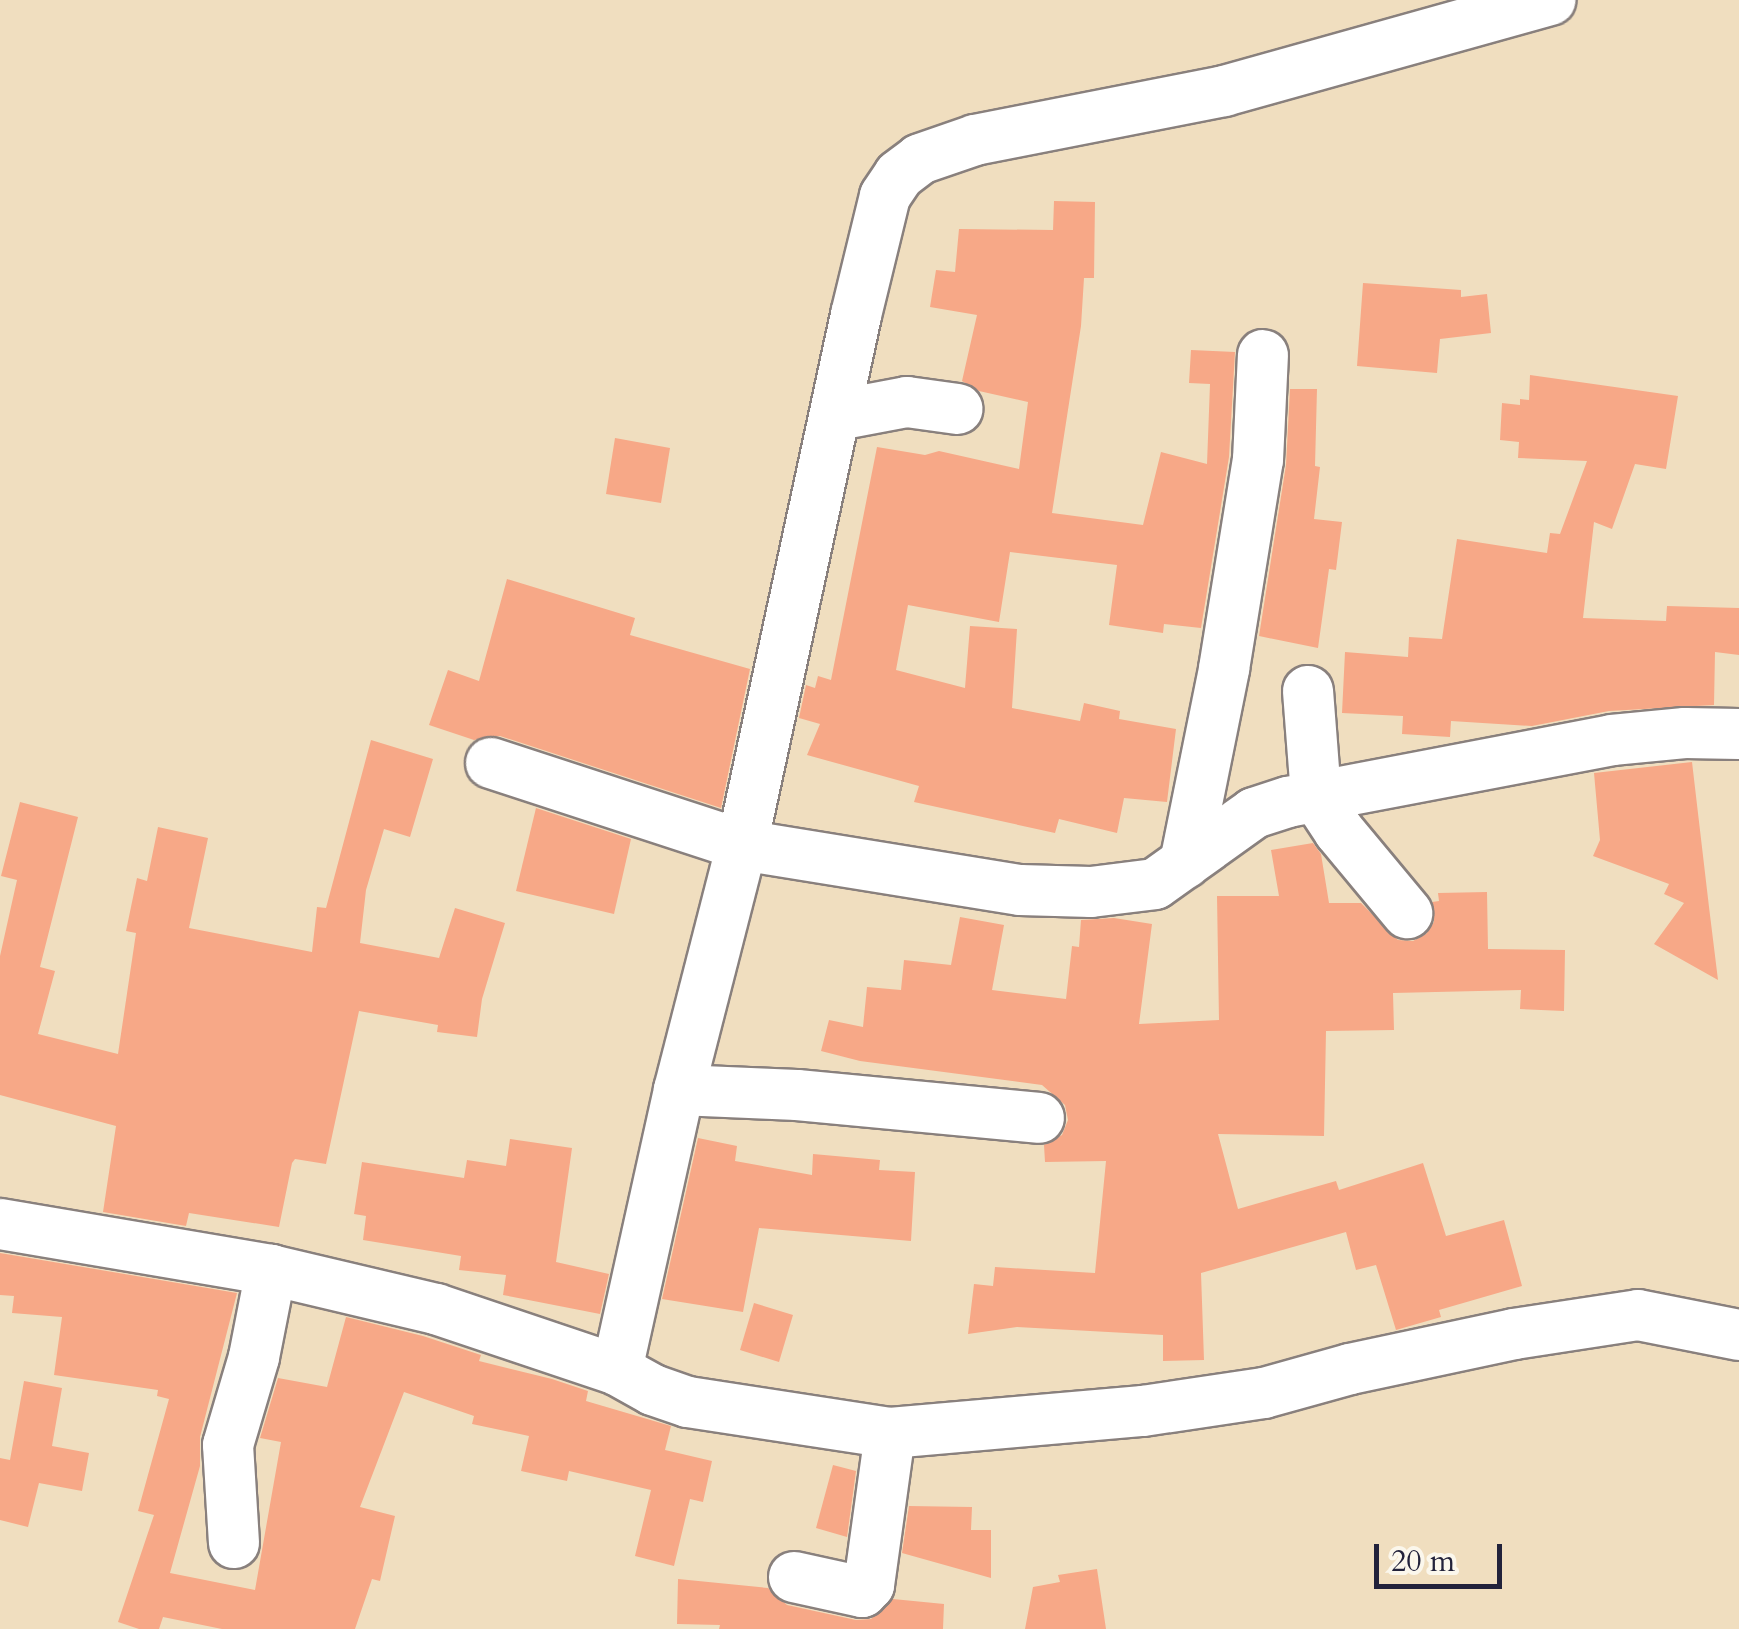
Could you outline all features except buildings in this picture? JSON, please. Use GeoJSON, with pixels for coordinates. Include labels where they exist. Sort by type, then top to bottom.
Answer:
{"type":"FeatureCollection","features":[{"type":"Feature","properties":{"kind":"street"},"geometry":{"type":"LineString","coordinates":[[617,1370],[678,1090],[742,845],[884,196],[899,175],[920,159],[976,140],[1243,86],[1550,0]]}},
{"type":"Feature","properties":{"kind":"street"},"geometry":{"type":"LineString","coordinates":[[1185,863],[1224,669],[1258,460],[1263,355]]}},
{"type":"Feature","properties":{"kind":"street"},"geometry":{"type":"LineString","coordinates":[[838,414],[907,402],[958,409]]}},
{"type":"Feature","properties":{"kind":"street"},"geometry":{"type":"LineString","coordinates":[[1308,691],[1316,796],[1338,831],[1406,913]]}},
{"type":"Feature","properties":{"kind":"street"},"geometry":{"type":"LineString","coordinates":[[491,762],[742,845],[1057,892],[1131,890],[1155,884],[1254,813],[1316,796],[1612,740],[1685,733],[1739,734]]}},
{"type":"Feature","properties":{"kind":"street"},"geometry":{"type":"LineString","coordinates":[[678,1090],[797,1095],[1039,1118]]}},
{"type":"Feature","properties":{"kind":"street"},"geometry":{"type":"LineString","coordinates":[[0,1224],[271,1270],[436,1309],[617,1370],[653,1390],[688,1402],[890,1433],[1143,1410],[1264,1393],[1350,1369],[1514,1334],[1638,1316],[1739,1334]]}},
{"type":"Feature","properties":{"kind":"street"},"geometry":{"type":"LineString","coordinates":[[234,1543],[228,1444],[254,1357],[271,1270]]}},
{"type":"Feature","properties":{"kind":"street"},"geometry":{"type":"LineString","coordinates":[[794,1577],[862,1592],[866,1589],[874,1575],[890,1433]]}}]}
